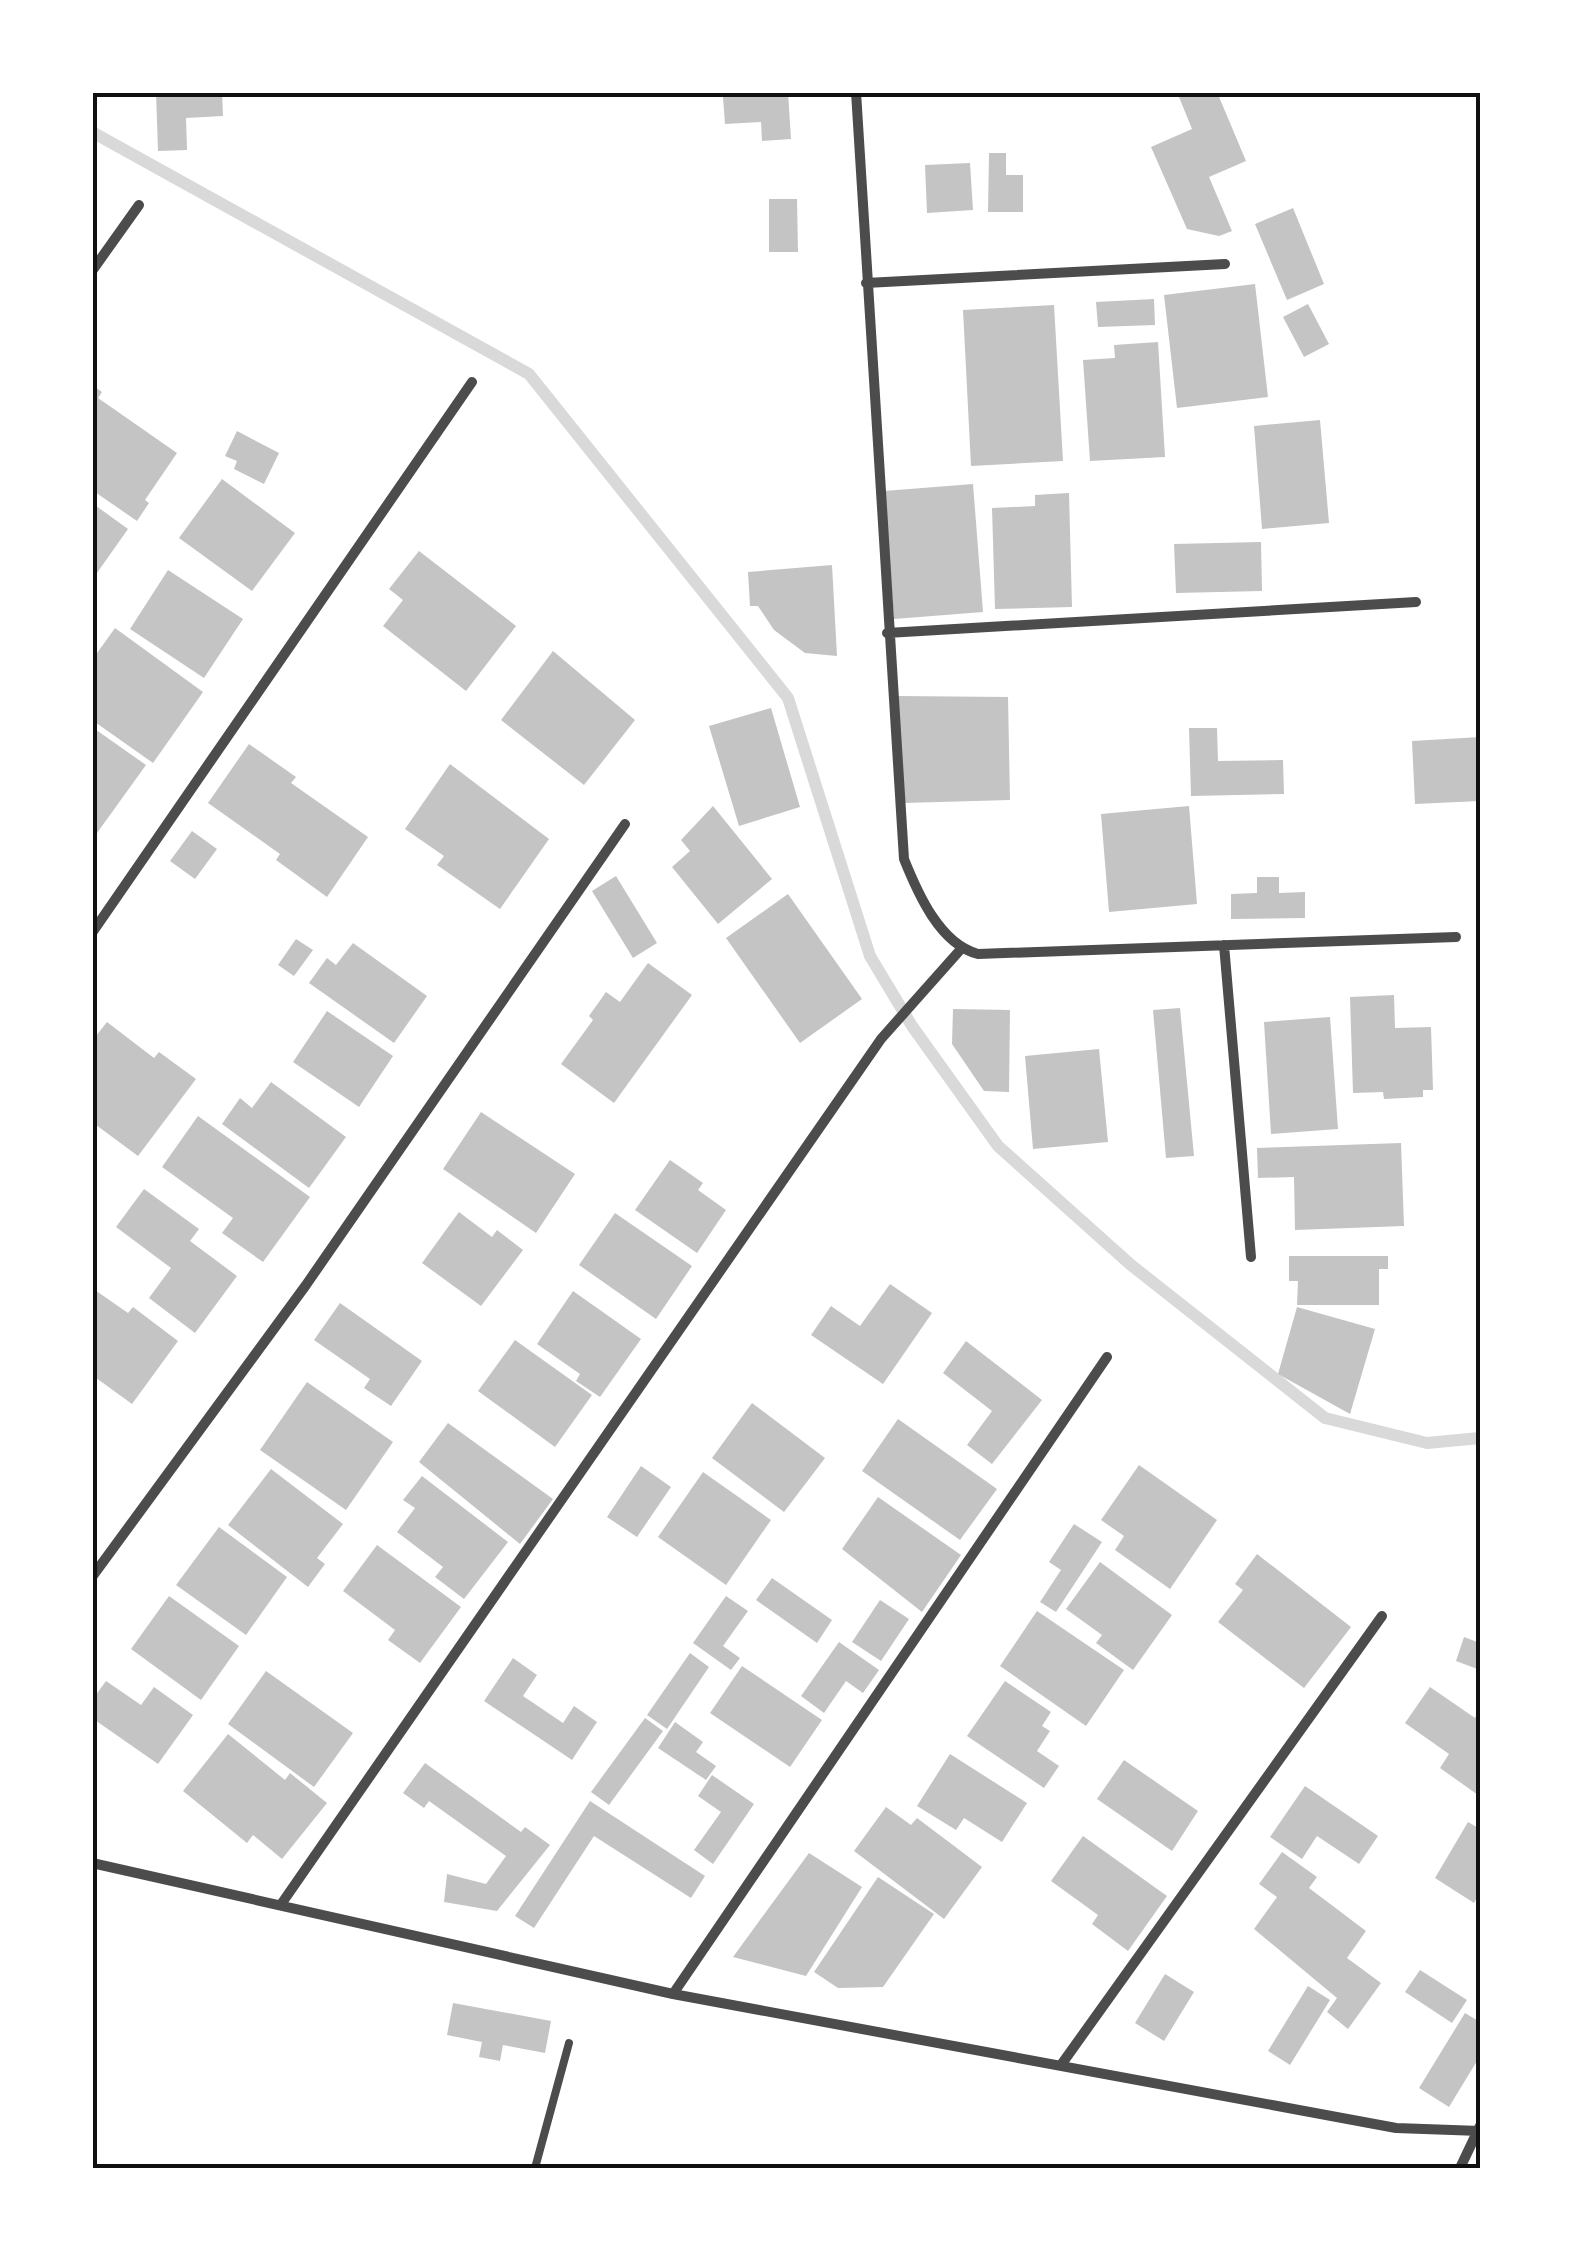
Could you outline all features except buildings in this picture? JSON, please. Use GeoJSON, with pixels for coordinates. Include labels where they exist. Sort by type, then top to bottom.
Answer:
{"type":"FeatureCollection","features":[{"type":"Feature","properties":{"kind":"street"},"geometry":{"type":"LineString","coordinates":[[856,92],[886,634],[904,859],[947,936],[961,949],[978,954],[1456,937]]}},
{"type":"Feature","properties":{"kind":"street"},"geometry":{"type":"LineString","coordinates":[[92,271],[139,206]]}},
{"type":"Feature","properties":{"kind":"street"},"geometry":{"type":"LineString","coordinates":[[866,283],[1225,264]]}},
{"type":"Feature","properties":{"kind":"street"},"geometry":{"type":"LineString","coordinates":[[92,933],[472,382]]}},
{"type":"Feature","properties":{"kind":"street"},"geometry":{"type":"LineString","coordinates":[[886,634],[1416,602]]}},
{"type":"Feature","properties":{"kind":"street"},"geometry":{"type":"LineString","coordinates":[[92,1578],[306,1285],[625,824]]}},
{"type":"Feature","properties":{"kind":"street"},"geometry":{"type":"LineString","coordinates":[[1224,945],[1251,1256]]}},
{"type":"Feature","properties":{"kind":"street"},"geometry":{"type":"LineString","coordinates":[[282,1903],[881,1039],[961,949]]}},
{"type":"Feature","properties":{"kind":"street"},"geometry":{"type":"LineString","coordinates":[[673,1994],[1107,1357]]}},
{"type":"Feature","properties":{"kind":"street"},"geometry":{"type":"LineString","coordinates":[[1062,2065],[1382,1616]]}},
{"type":"Feature","properties":{"kind":"street"},"geometry":{"type":"LineString","coordinates":[[92,1863],[673,1994],[1396,2128],[1480,2128],[1460,2168]]}},
{"type":"Feature","properties":{"kind":"lane"},"geometry":{"type":"LineString","coordinates":[[535,2168],[569,2043]]}},
{"type":"Feature","properties":{"kind":"waterway"},"geometry":{"type":"LineString","coordinates":[[92,132],[529,374],[788,698],[870,956],[912,1026],[998,1146],[1131,1265],[1325,1418],[1427,1443],[1480,1438]]}}]}
